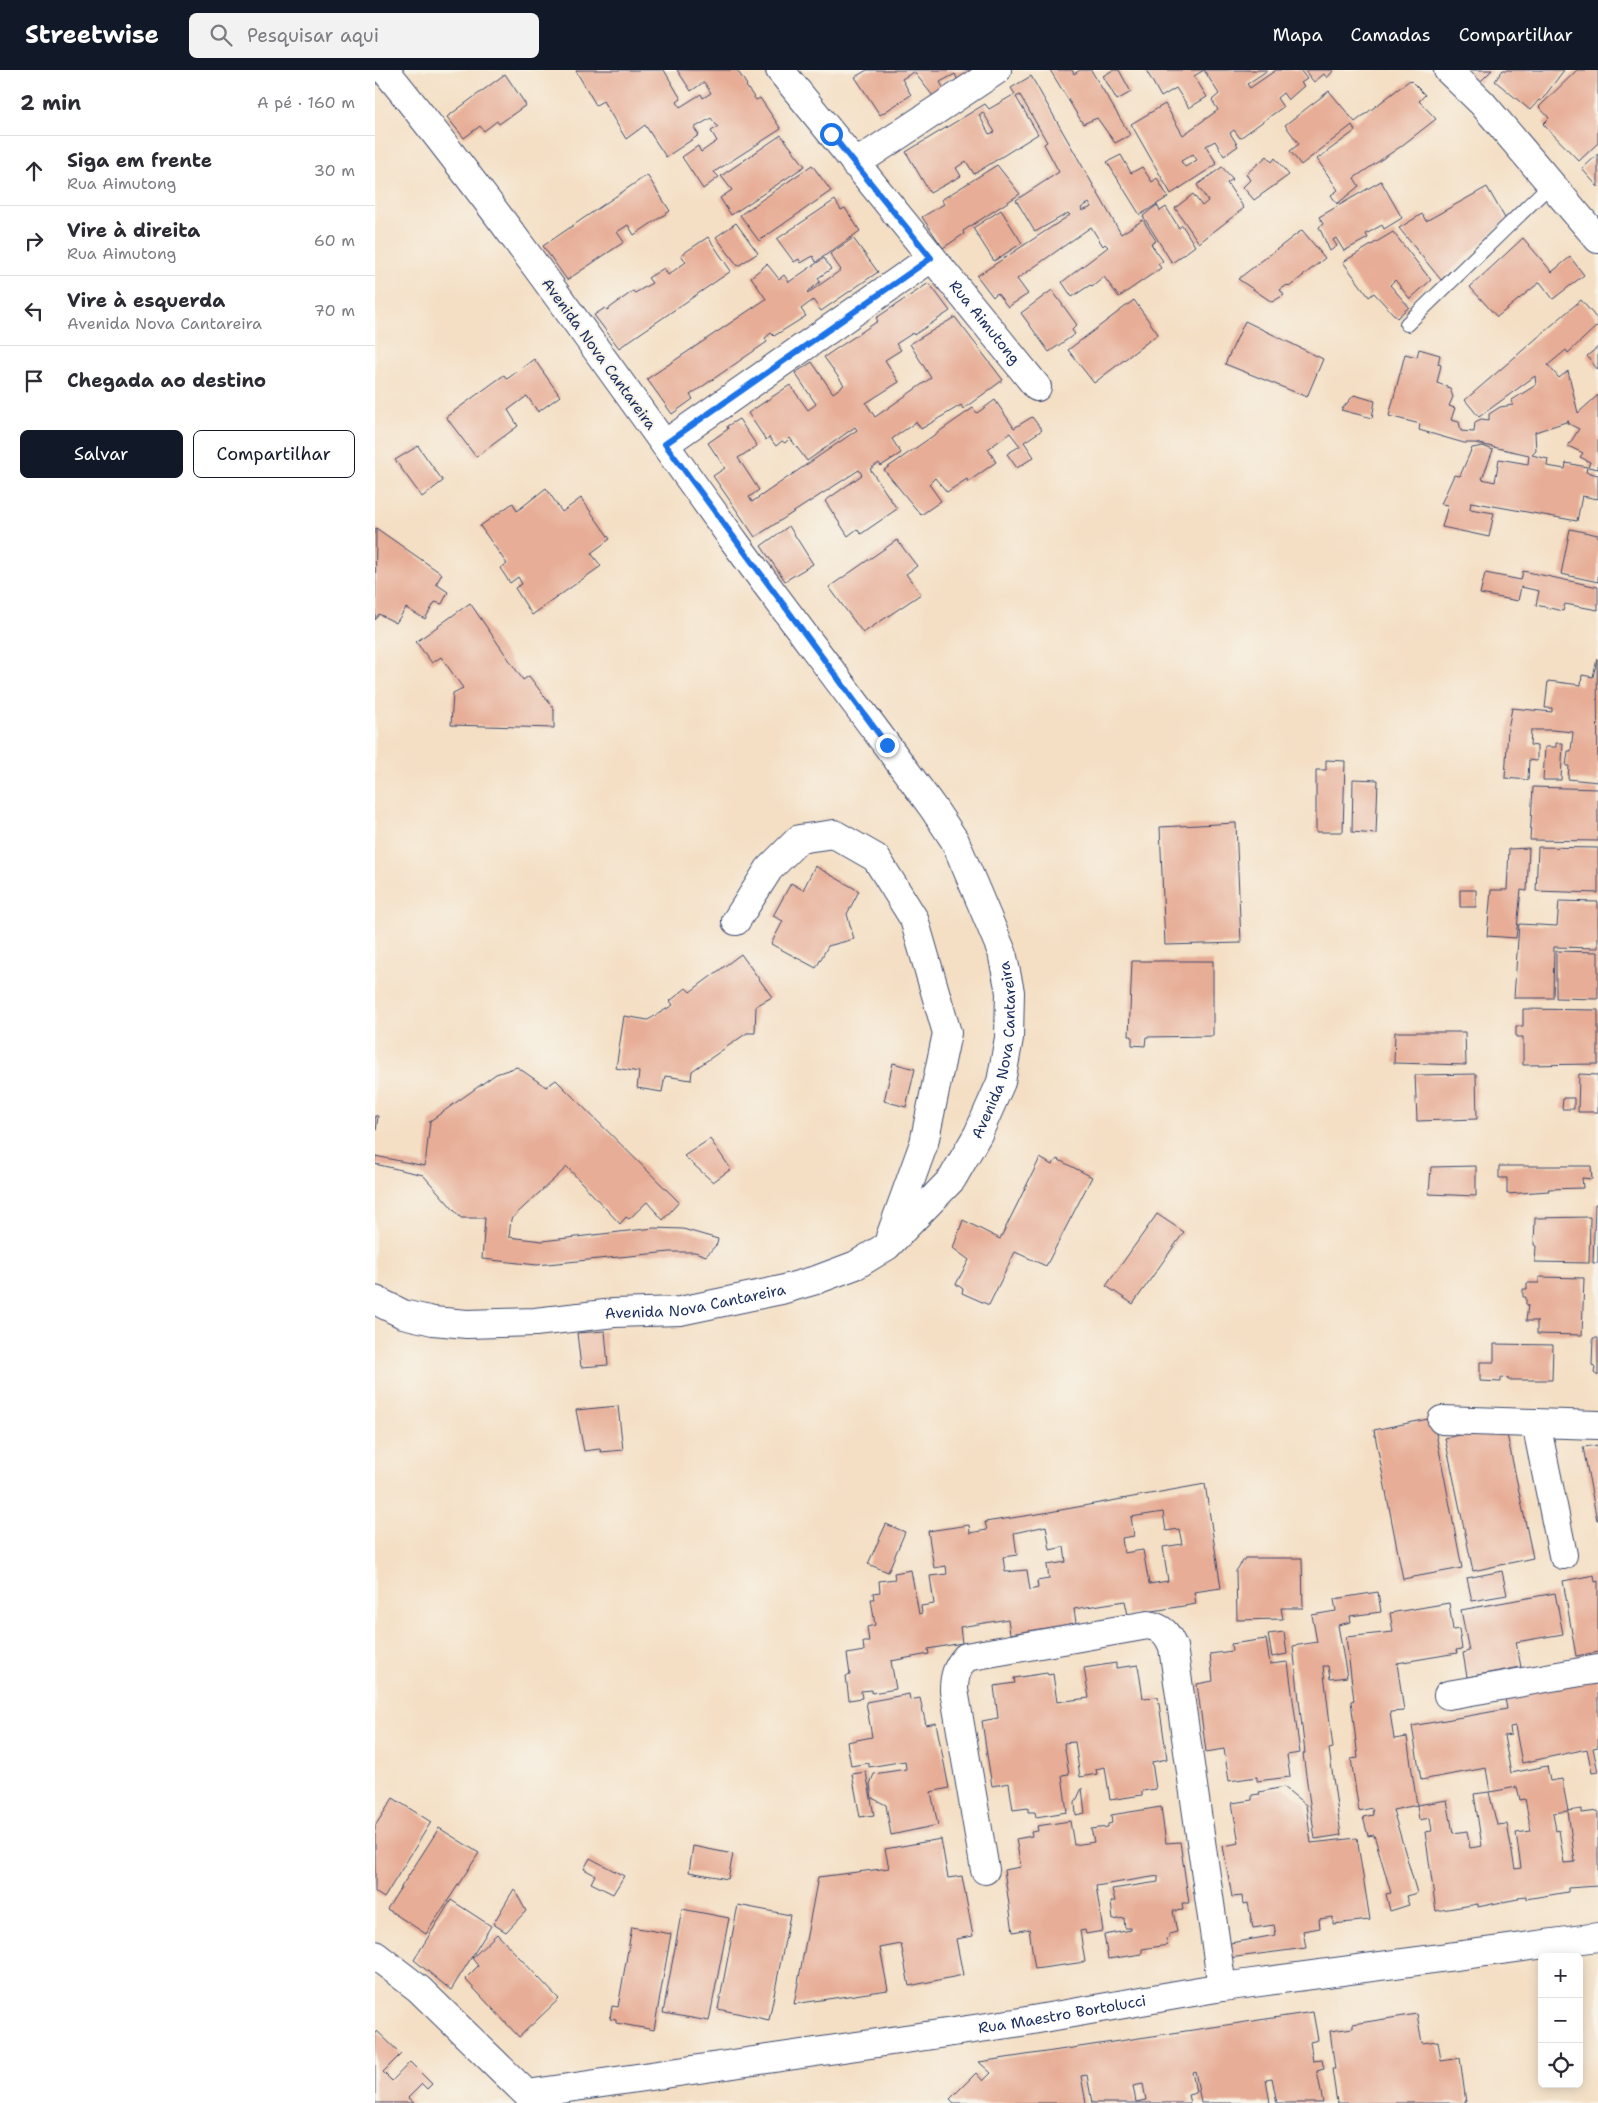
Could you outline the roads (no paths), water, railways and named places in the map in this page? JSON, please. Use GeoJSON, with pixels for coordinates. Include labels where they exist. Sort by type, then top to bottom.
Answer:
{"type":"FeatureCollection","features":[{"type":"Feature","properties":{"kind":"street","name":"Avenida Nova Cantareira"},"geometry":{"type":"LineString","coordinates":[[375,1300],[403,1314],[433,1321],[467,1324],[535,1322],[614,1313],[680,1311],[781,1290],[817,1280],[856,1264],[887,1246],[952,1179],[978,1134],[1001,1082],[1009,1038],[1010,992],[1002,952],[955,841],[887,745],[445,145],[385,70]]}},
{"type":"Feature","properties":{"kind":"street","name":"Rua Aimutong"},"geometry":{"type":"LineString","coordinates":[[780,70],[1037,387]]}},
{"type":"Feature","properties":{"kind":"street"},"geometry":{"type":"LineString","coordinates":[[855,164],[997,70]]}},
{"type":"Feature","properties":{"kind":"street"},"geometry":{"type":"LineString","coordinates":[[1448,70],[1482,103],[1598,239]]}},
{"type":"Feature","properties":{"kind":"street"},"geometry":{"type":"LineString","coordinates":[[665,444],[931,258]]}},
{"type":"Feature","properties":{"kind":"street"},"geometry":{"type":"LineString","coordinates":[[736,921],[769,869],[799,839],[834,834],[876,858],[914,919],[947,1033],[924,1143],[887,1246]]}},
{"type":"Feature","properties":{"kind":"street"},"geometry":{"type":"LineString","coordinates":[[1442,1420],[1598,1425]]}},
{"type":"Feature","properties":{"kind":"street"},"geometry":{"type":"LineString","coordinates":[[1536,1423],[1563,1556]]}},
{"type":"Feature","properties":{"kind":"street"},"geometry":{"type":"LineString","coordinates":[[985,1870],[954,1690],[954,1678],[960,1664],[966,1657],[1147,1624],[1159,1627],[1167,1632],[1173,1647],[1222,1987]]}},
{"type":"Feature","properties":{"kind":"street"},"geometry":{"type":"LineString","coordinates":[[1448,1695],[1598,1669]]}},
{"type":"Feature","properties":{"kind":"street","name":"Rua Maestro Bortolucci"},"geometry":{"type":"LineString","coordinates":[[531,2099],[1015,2023],[1222,1987],[1598,1937]]}},
{"type":"Feature","properties":{"kind":"street"},"geometry":{"type":"LineString","coordinates":[[375,1955],[419,1989],[531,2099]]}},
{"type":"Feature","properties":{"kind":"lane"},"geometry":{"type":"LineString","coordinates":[[1407,324],[1551,183]]}}]}
